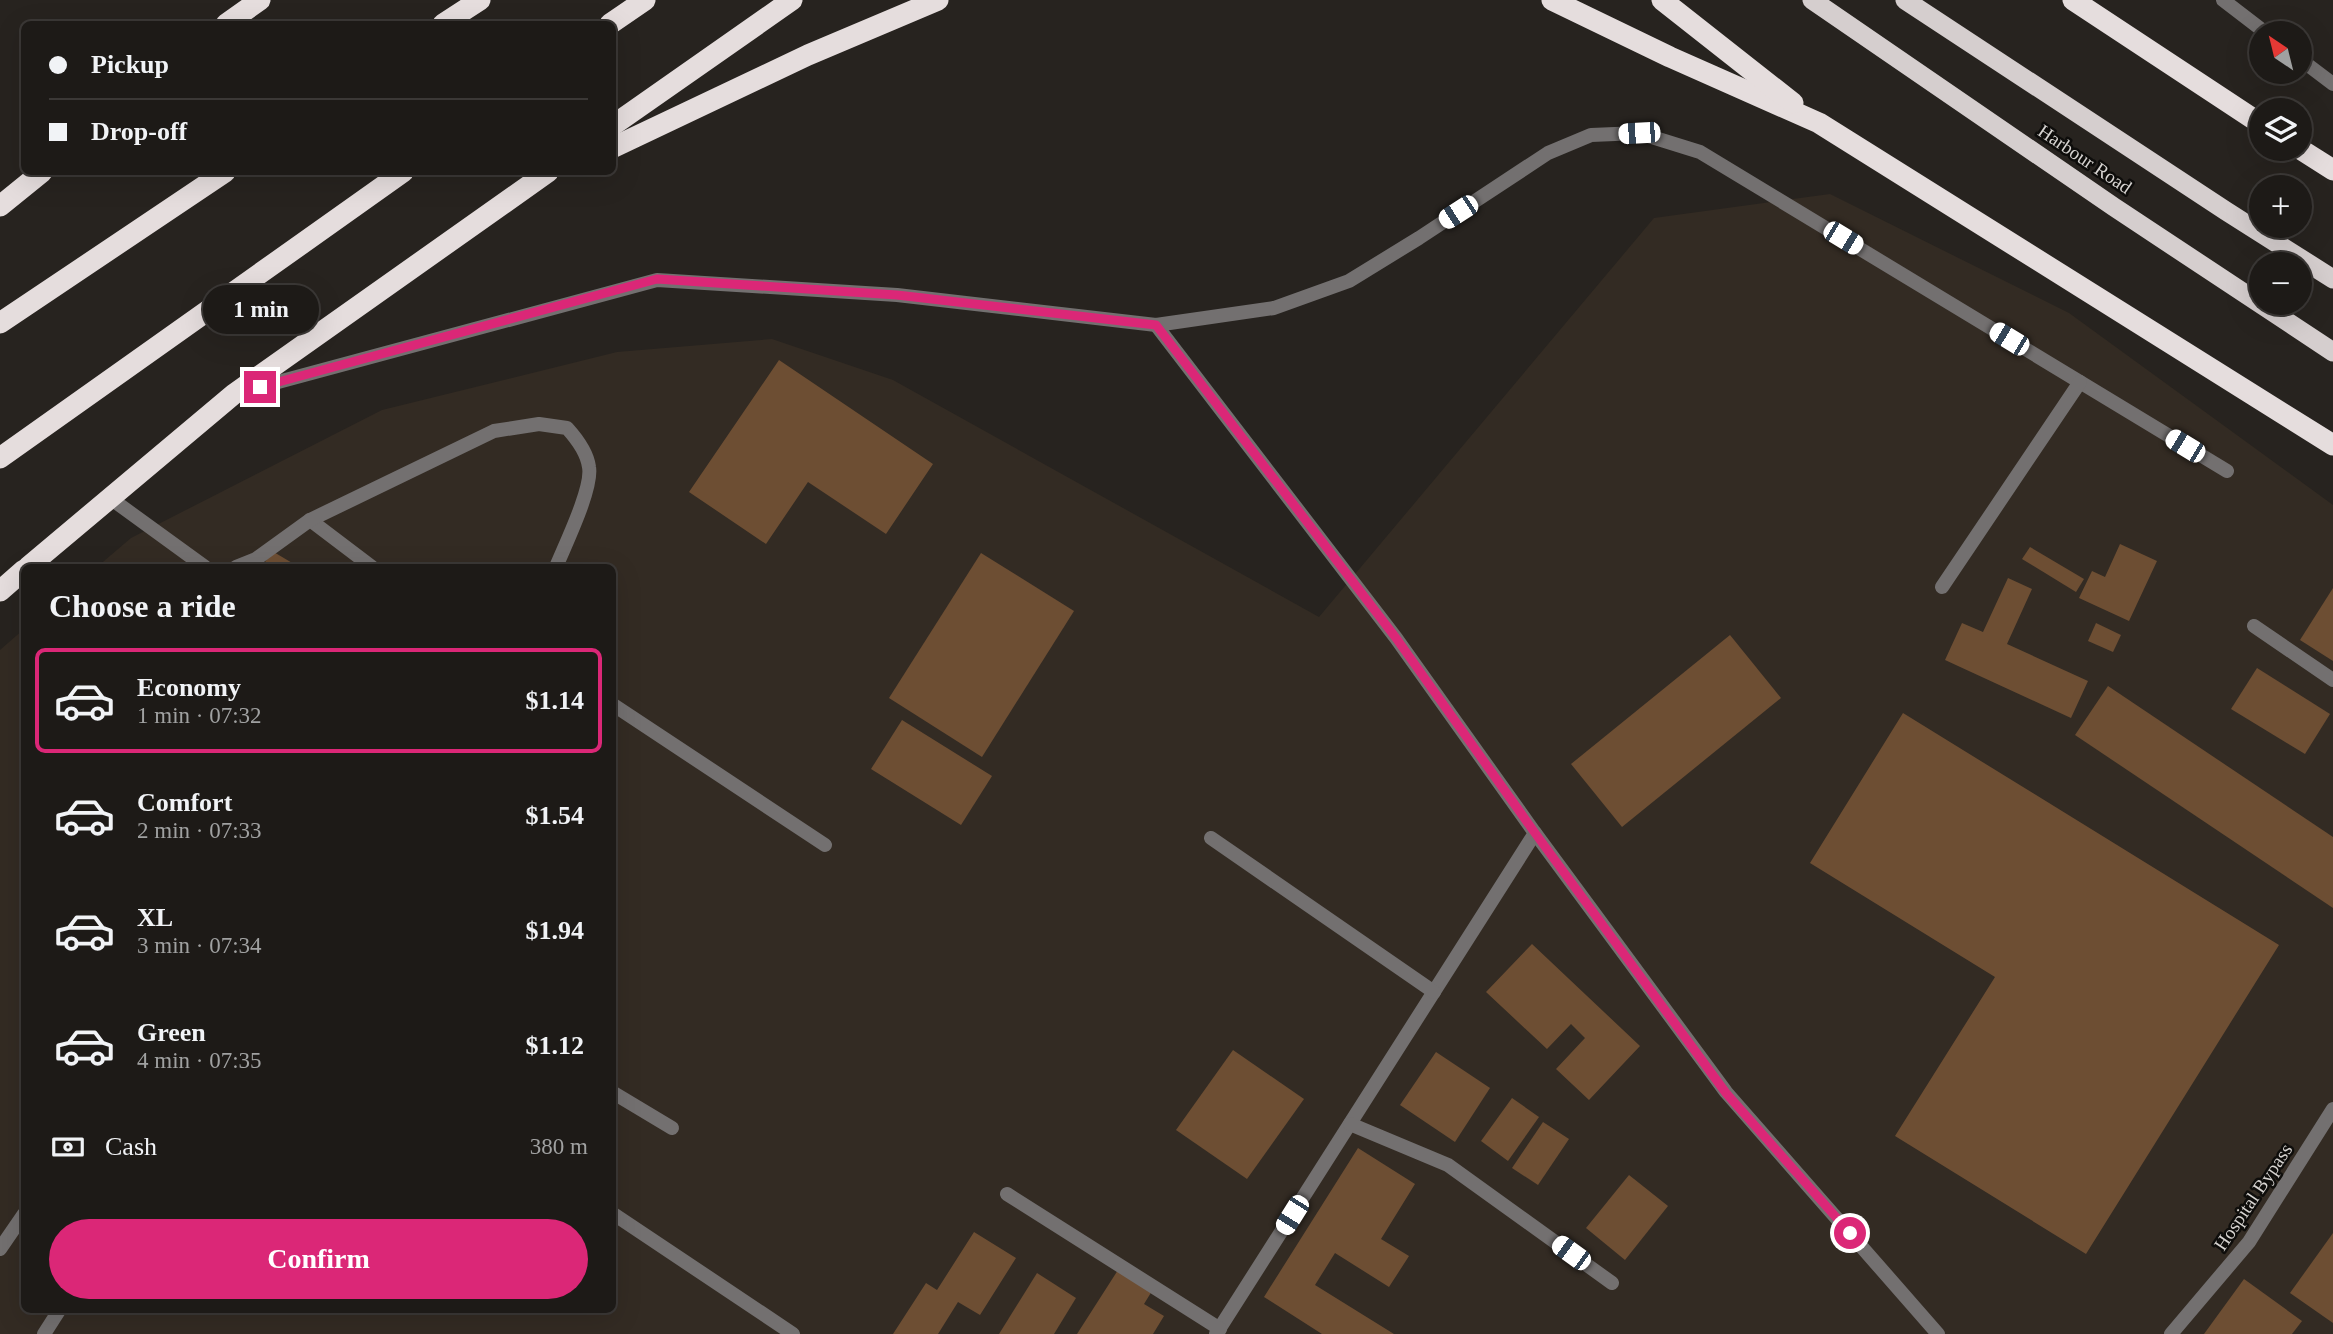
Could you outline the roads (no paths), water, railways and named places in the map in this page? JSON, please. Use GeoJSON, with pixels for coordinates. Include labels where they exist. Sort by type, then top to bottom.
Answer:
{"type":"FeatureCollection","features":[{"type":"Feature","properties":{"kind":"highway"},"geometry":{"type":"LineString","coordinates":[[230,21],[260,0]]}},
{"type":"Feature","properties":{"kind":"highway"},"geometry":{"type":"LineString","coordinates":[[448,21],[480,0]]}},
{"type":"Feature","properties":{"kind":"highway"},"geometry":{"type":"LineString","coordinates":[[614,21],[645,0]]}},
{"type":"Feature","properties":{"kind":"highway"},"geometry":{"type":"LineString","coordinates":[[616,123],[792,0]]}},
{"type":"Feature","properties":{"kind":"highway"},"geometry":{"type":"LineString","coordinates":[[616,146],[808,55],[938,0]]}},
{"type":"Feature","properties":{"kind":"highway"},"geometry":{"type":"LineString","coordinates":[[1552,0],[1670,57],[1819,123]]}},
{"type":"Feature","properties":{"kind":"highway"},"geometry":{"type":"LineString","coordinates":[[1662,0],[1819,123],[2333,445]]}},
{"type":"Feature","properties":{"kind":"highway","name":"Harbour Road"},"geometry":{"type":"LineString","coordinates":[[1812,0],[2333,352]]}},
{"type":"Feature","properties":{"kind":"highway","name":"Harbour Road"},"geometry":{"type":"LineString","coordinates":[[1905,0],[2333,279]]}},
{"type":"Feature","properties":{"kind":"highway"},"geometry":{"type":"LineString","coordinates":[[2073,0],[2249,116]]}},
{"type":"Feature","properties":{"kind":"highway"},"geometry":{"type":"LineString","coordinates":[[2312,157],[2333,170]]}},
{"type":"Feature","properties":{"kind":"highway"},"geometry":{"type":"LineString","coordinates":[[0,206],[38,175]]}},
{"type":"Feature","properties":{"kind":"highway"},"geometry":{"type":"LineString","coordinates":[[0,323],[221,175]]}},
{"type":"Feature","properties":{"kind":"highway"},"geometry":{"type":"LineString","coordinates":[[0,458],[399,175]]}},
{"type":"Feature","properties":{"kind":"highway"},"geometry":{"type":"LineString","coordinates":[[31,564],[234,394],[544,175]]}},
{"type":"Feature","properties":{"kind":"highway"},"geometry":{"type":"LineString","coordinates":[[518,193],[556,175]]}},
{"type":"Feature","properties":{"kind":"highway"},"geometry":{"type":"LineString","coordinates":[[0,591],[21,572]]}},
{"type":"Feature","properties":{"kind":"street"},"geometry":{"type":"LineString","coordinates":[[2223,0],[2250,21]]}},
{"type":"Feature","properties":{"kind":"street"},"geometry":{"type":"LineString","coordinates":[[2312,68],[2333,84]]}},
{"type":"Feature","properties":{"kind":"street"},"geometry":{"type":"LineString","coordinates":[[234,394],[657,279],[897,295],[1156,325],[1274,307],[1349,281],[1548,153],[1591,135],[1639,133],[1700,152],[2227,471]]}},
{"type":"Feature","properties":{"kind":"street"},"geometry":{"type":"LineString","coordinates":[[1156,325],[1396,638],[1726,1093],[1938,1334]]}},
{"type":"Feature","properties":{"kind":"street"},"geometry":{"type":"LineString","coordinates":[[1942,587],[2080,382]]}},
{"type":"Feature","properties":{"kind":"street"},"geometry":{"type":"LineString","coordinates":[[244,564],[256,559],[310,520],[494,431],[539,424],[567,429],[581,445],[589,466],[589,477],[579,512],[557,564]]}},
{"type":"Feature","properties":{"kind":"street"},"geometry":{"type":"LineString","coordinates":[[110,498],[201,564]]}},
{"type":"Feature","properties":{"kind":"street"},"geometry":{"type":"LineString","coordinates":[[310,520],[368,564]]}},
{"type":"Feature","properties":{"kind":"street"},"geometry":{"type":"LineString","coordinates":[[2254,626],[2333,680]]}},
{"type":"Feature","properties":{"kind":"street"},"geometry":{"type":"LineString","coordinates":[[616,712],[825,845]]}},
{"type":"Feature","properties":{"kind":"street"},"geometry":{"type":"LineString","coordinates":[[1007,1194],[1218,1331],[1535,833]]}},
{"type":"Feature","properties":{"kind":"street"},"geometry":{"type":"LineString","coordinates":[[1211,838],[1434,992]]}},
{"type":"Feature","properties":{"kind":"street"},"geometry":{"type":"LineString","coordinates":[[616,1094],[672,1128]]}},
{"type":"Feature","properties":{"kind":"street","name":"Hospital Bypass"},"geometry":{"type":"LineString","coordinates":[[2171,1334],[2249,1242],[2333,1109]]}},
{"type":"Feature","properties":{"kind":"street"},"geometry":{"type":"LineString","coordinates":[[1350,1124],[1448,1165],[1612,1283]]}},
{"type":"Feature","properties":{"kind":"street"},"geometry":{"type":"LineString","coordinates":[[616,1216],[793,1334]]}},
{"type":"Feature","properties":{"kind":"street"},"geometry":{"type":"LineString","coordinates":[[0,1249],[21,1218]]}},
{"type":"Feature","properties":{"kind":"street"},"geometry":{"type":"LineString","coordinates":[[44,1334],[57,1313]]}}]}
